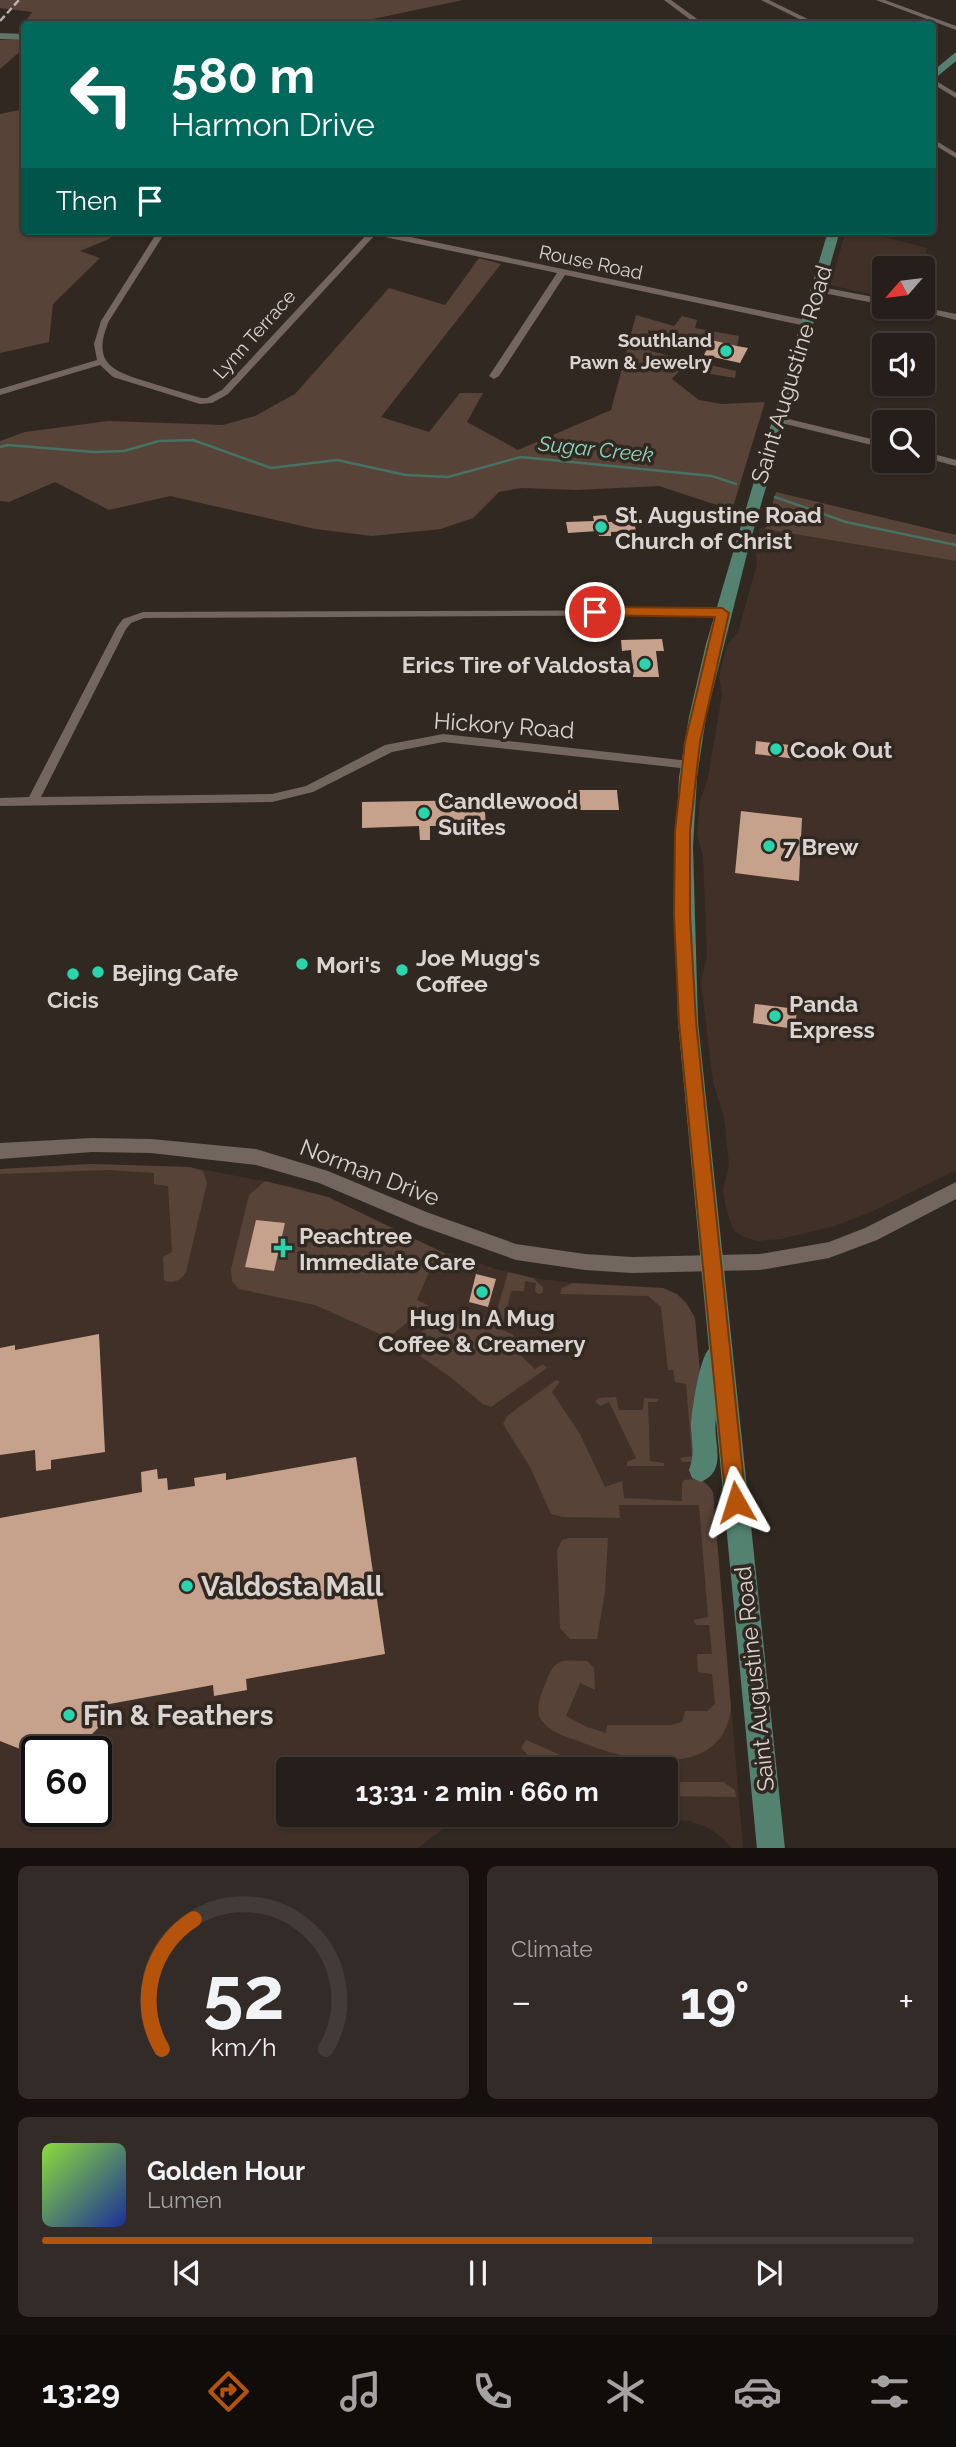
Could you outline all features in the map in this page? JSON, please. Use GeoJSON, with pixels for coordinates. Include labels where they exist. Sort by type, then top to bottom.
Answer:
{"type":"FeatureCollection","features":[{"type":"Feature","properties":{"kind":"main road"},"geometry":{"type":"LineString","coordinates":[[0,36],[21,37]]}},
{"type":"Feature","properties":{"kind":"main road"},"geometry":{"type":"LineString","coordinates":[[936,76],[956,55]]}},
{"type":"Feature","properties":{"kind":"main road","name":"Saint Augustine Road"},"geometry":{"type":"LineString","coordinates":[[771,1848],[688,1022],[682,915],[683,831],[693,742],[722,613],[776,419],[833,235]]}},
{"type":"Feature","properties":{"kind":"main road"},"geometry":{"type":"LineString","coordinates":[[701,1470],[707,1460],[704,1425],[719,1333]]}},
{"type":"Feature","properties":{"kind":"street"},"geometry":{"type":"LineString","coordinates":[[667,0],[697,21]]}},
{"type":"Feature","properties":{"kind":"street"},"geometry":{"type":"LineString","coordinates":[[764,0],[808,21]]}},
{"type":"Feature","properties":{"kind":"street"},"geometry":{"type":"LineString","coordinates":[[879,0],[956,28]]}},
{"type":"Feature","properties":{"kind":"street"},"geometry":{"type":"LineString","coordinates":[[936,81],[956,96]]}},
{"type":"Feature","properties":{"kind":"street"},"geometry":{"type":"LineString","coordinates":[[936,143],[956,156]]}},
{"type":"Feature","properties":{"kind":"street"},"geometry":{"type":"LineString","coordinates":[[0,392],[101,362],[97,346],[98,334],[160,235]]}},
{"type":"Feature","properties":{"kind":"street","name":"Lynn Terrace"},"geometry":{"type":"LineString","coordinates":[[101,362],[116,375],[141,385],[200,401],[219,397],[367,235]]}},
{"type":"Feature","properties":{"kind":"street","name":"Rouse Road"},"geometry":{"type":"LineString","coordinates":[[389,235],[806,323]]}},
{"type":"Feature","properties":{"kind":"street"},"geometry":{"type":"LineString","coordinates":[[415,241],[420,235]]}},
{"type":"Feature","properties":{"kind":"street"},"geometry":{"type":"LineString","coordinates":[[494,376],[562,272]]}},
{"type":"Feature","properties":{"kind":"street"},"geometry":{"type":"LineString","coordinates":[[816,289],[872,300]]}},
{"type":"Feature","properties":{"kind":"street"},"geometry":{"type":"LineString","coordinates":[[935,313],[956,317]]}},
{"type":"Feature","properties":{"kind":"street"},"geometry":{"type":"LineString","coordinates":[[776,419],[872,442]]}},
{"type":"Feature","properties":{"kind":"street"},"geometry":{"type":"LineString","coordinates":[[935,457],[956,463]]}},
{"type":"Feature","properties":{"kind":"street"},"geometry":{"type":"LineString","coordinates":[[33,801],[127,621],[143,615],[722,613]]}},
{"type":"Feature","properties":{"kind":"street","name":"Hickory Road"},"geometry":{"type":"LineString","coordinates":[[0,802],[272,798],[309,789],[390,748],[443,738],[690,765]]}},
{"type":"Feature","properties":{"kind":"street","name":"Norman Drive"},"geometry":{"type":"LineString","coordinates":[[0,1151],[92,1145],[151,1146],[256,1157],[322,1176],[424,1219],[516,1252],[585,1262],[712,1265],[760,1262],[829,1250],[871,1234],[956,1190]]}},
{"type":"Feature","properties":{"kind":"shaded area"},"geometry":{"type":"Polygon","coordinates":[[[0,0],[463,0],[363,21],[26,21],[32,12],[0,8],[0,0]]]}},
{"type":"Feature","properties":{"kind":"shaded area"},"geometry":{"type":"Polygon","coordinates":[[[0,40],[21,40],[21,51],[0,69],[0,40]]]}},
{"type":"Feature","properties":{"kind":"shaded area"},"geometry":{"type":"Polygon","coordinates":[[[21,110],[21,235],[112,235],[109,239],[80,251],[100,258],[53,304],[49,342],[0,353],[0,114],[21,110]]]}},
{"type":"Feature","properties":{"kind":"shaded area"},"geometry":{"type":"Polygon","coordinates":[[[845,235],[877,235],[927,248],[925,256],[872,256],[872,294],[830,285],[845,235]]]}},
{"type":"Feature","properties":{"kind":"shaded area"},"geometry":{"type":"Polygon","coordinates":[[[479,258],[501,264],[381,417],[429,432],[460,393],[483,393],[467,422],[518,450],[611,410],[636,315],[674,326],[682,316],[697,320],[695,328],[739,336],[737,346],[648,330],[650,351],[736,371],[735,378],[681,369],[672,379],[699,400],[722,404],[765,402],[732,510],[659,486],[577,490],[521,488],[499,492],[473,518],[441,529],[372,536],[315,529],[170,496],[109,510],[55,482],[9,502],[0,501],[0,441],[25,432],[108,421],[223,425],[255,416],[295,394],[389,288],[445,305],[479,258]]]}},
{"type":"Feature","properties":{"kind":"shaded area"},"geometry":{"type":"Polygon","coordinates":[[[776,492],[956,535],[956,561],[765,529],[776,492]]]}},
{"type":"Feature","properties":{"kind":"shaded area"},"geometry":{"type":"Polygon","coordinates":[[[760,528],[956,561],[956,1170],[873,1211],[835,1226],[782,1239],[757,1241],[734,1231],[723,1190],[729,1164],[724,1117],[713,1082],[701,982],[707,956],[703,856],[697,834],[700,801],[708,778],[722,695],[719,676],[727,645],[738,632],[757,564],[755,546],[760,528]]]}},
{"type":"Feature","properties":{"kind":"shaded area"},"geometry":{"type":"Polygon","coordinates":[[[91,1164],[190,1167],[289,1186],[328,1197],[436,1249],[496,1269],[533,1278],[573,1283],[663,1288],[677,1294],[687,1304],[695,1318],[703,1480],[713,1492],[743,1848],[731,1848],[724,1839],[707,1827],[678,1820],[678,1757],[276,1757],[276,1827],[445,1827],[418,1848],[0,1848],[0,1169],[91,1164]]]}},
{"type":"Feature","properties":{"kind":"shaded area"},"geometry":{"type":"Polygon","coordinates":[[[91,1164],[190,1167],[203,1171],[207,1183],[186,1272],[182,1277],[173,1282],[164,1280],[163,1257],[172,1252],[168,1186],[154,1184],[154,1173],[107,1170],[0,1174],[0,1169],[91,1164]]]}},
{"type":"Feature","properties":{"kind":"shaded area"},"geometry":{"type":"Polygon","coordinates":[[[265,1181],[328,1197],[444,1253],[448,1260],[445,1263],[434,1260],[417,1300],[428,1305],[389,1338],[315,1305],[239,1289],[232,1281],[231,1269],[249,1195],[265,1181]]]}},
{"type":"Feature","properties":{"kind":"shaded area"},"geometry":{"type":"Polygon","coordinates":[[[508,1272],[533,1278],[543,1287],[543,1293],[538,1294],[535,1291],[536,1283],[525,1281],[524,1291],[511,1291],[502,1330],[514,1335],[508,1343],[535,1369],[543,1364],[547,1368],[491,1407],[483,1404],[411,1350],[408,1343],[435,1323],[445,1310],[472,1318],[487,1318],[498,1307],[508,1272]]]}},
{"type":"Feature","properties":{"kind":"shaded area"},"geometry":{"type":"Polygon","coordinates":[[[573,1283],[663,1288],[677,1294],[687,1304],[695,1318],[700,1372],[698,1451],[692,1462],[683,1462],[680,1458],[692,1456],[686,1384],[675,1382],[673,1370],[668,1370],[661,1307],[648,1296],[560,1294],[562,1288],[573,1283]]]}},
{"type":"Feature","properties":{"kind":"shaded area"},"geometry":{"type":"Polygon","coordinates":[[[556,1380],[560,1382],[552,1392],[580,1434],[605,1487],[622,1481],[624,1498],[682,1501],[684,1480],[693,1479],[704,1482],[713,1492],[731,1708],[724,1732],[711,1747],[692,1757],[678,1759],[629,1757],[558,1733],[543,1723],[538,1709],[540,1700],[553,1668],[566,1661],[587,1661],[594,1668],[595,1690],[580,1683],[566,1716],[606,1733],[607,1725],[671,1725],[682,1722],[685,1711],[707,1711],[715,1704],[712,1674],[698,1672],[697,1654],[712,1654],[709,1625],[696,1625],[693,1620],[708,1617],[699,1505],[619,1505],[620,1518],[562,1517],[551,1514],[530,1467],[503,1424],[507,1416],[556,1380]]]}},
{"type":"Feature","properties":{"kind":"shaded area"},"geometry":{"type":"Polygon","coordinates":[[[616,1397],[619,1410],[643,1410],[644,1398],[659,1399],[657,1402],[648,1402],[650,1461],[664,1463],[664,1466],[627,1466],[627,1462],[636,1458],[609,1402],[600,1406],[595,1401],[599,1398],[616,1397]]]}},
{"type":"Feature","properties":{"kind":"shaded area"},"geometry":{"type":"Polygon","coordinates":[[[608,1538],[605,1592],[597,1639],[570,1639],[560,1628],[557,1550],[562,1540],[608,1538]]]}},
{"type":"Feature","properties":{"kind":"shaded area"},"geometry":{"type":"Polygon","coordinates":[[[526,1740],[565,1757],[530,1757],[521,1748],[526,1740]]]}},
{"type":"Feature","properties":{"kind":"shaded area"},"geometry":{"type":"Polygon","coordinates":[[[678,1782],[723,1782],[735,1790],[736,1797],[678,1796],[678,1782]]]}},
{"type":"Feature","properties":{"kind":"building","name":"Southland Pawn & Jewelry"},"geometry":{"type":"Polygon","coordinates":[[[711,340],[748,348],[740,363],[704,355],[711,340]]]}},
{"type":"Feature","properties":{"kind":"building","name":"St. Augustine Road Church of Christ"},"geometry":{"type":"Polygon","coordinates":[[[606,515],[608,522],[634,521],[636,531],[611,532],[611,536],[599,536],[598,531],[568,533],[566,522],[594,521],[593,516],[606,515]]]}},
{"type":"Feature","properties":{"kind":"building","name":"Erics Tire of Valdosta"},"geometry":{"type":"Polygon","coordinates":[[[662,639],[664,651],[656,651],[659,677],[633,677],[631,650],[622,651],[621,640],[662,639]]]}},
{"type":"Feature","properties":{"kind":"building","name":"Cook Out"},"geometry":{"type":"Polygon","coordinates":[[[756,741],[798,746],[796,759],[755,754],[756,741]]]}},
{"type":"Feature","properties":{"kind":"building"},"geometry":{"type":"Polygon","coordinates":[[[568,790],[617,790],[619,810],[569,810],[568,790]]]}},
{"type":"Feature","properties":{"kind":"building","name":"Candlewood Suites"},"geometry":{"type":"Polygon","coordinates":[[[484,800],[486,825],[430,826],[430,840],[420,840],[419,826],[362,828],[362,802],[484,800]]]}},
{"type":"Feature","properties":{"kind":"building","name":"7 Brew"},"geometry":{"type":"Polygon","coordinates":[[[741,811],[802,818],[799,881],[735,873],[741,811]]]}},
{"type":"Feature","properties":{"kind":"building","name":"Panda Express"},"geometry":{"type":"Polygon","coordinates":[[[755,1004],[797,1009],[795,1029],[753,1023],[755,1004]]]}},
{"type":"Feature","properties":{"kind":"building","name":"Peachtree Immediate Care"},"geometry":{"type":"Polygon","coordinates":[[[256,1220],[285,1223],[274,1271],[245,1267],[256,1220]]]}},
{"type":"Feature","properties":{"kind":"building","name":"Hug In A Mug Coffee & Creamery"},"geometry":{"type":"Polygon","coordinates":[[[476,1274],[496,1279],[488,1307],[469,1302],[476,1274]]]}},
{"type":"Feature","properties":{"kind":"building"},"geometry":{"type":"Polygon","coordinates":[[[99,1334],[105,1452],[51,1460],[51,1469],[36,1471],[35,1450],[0,1455],[0,1348],[15,1345],[15,1350],[99,1334]]]}},
{"type":"Feature","properties":{"kind":"building","name":"Valdosta Mall"},"geometry":{"type":"Polygon","coordinates":[[[356,1457],[385,1654],[246,1679],[247,1690],[214,1696],[213,1685],[104,1705],[105,1721],[90,1736],[21,1736],[20,1749],[0,1741],[0,1518],[142,1492],[141,1472],[157,1469],[158,1479],[167,1478],[168,1490],[195,1486],[194,1478],[226,1473],[226,1480],[356,1457]]]}},
{"type":"Feature","properties":{"kind":"waterway","name":"Sugar Creek"},"geometry":{"type":"LineString","coordinates":[[0,447],[8,445],[94,452],[124,451],[159,441],[193,440],[271,468],[337,460],[406,475],[448,477],[521,457],[712,476],[736,484]]}},
{"type":"Feature","properties":{"kind":"waterway","name":"Sugar Creek"},"geometry":{"type":"LineString","coordinates":[[775,497],[846,522],[956,545]]}},
{"type":"Feature","properties":{"kind":"railway"},"geometry":{"type":"LineString","coordinates":[[0,21],[19,0]]}},
{"type":"Feature","properties":{"kind":"place","name":"Southland Pawn & Jewelry"},"geometry":{"type":"Point","coordinates":[726,351]}},
{"type":"Feature","properties":{"kind":"place","name":"St. Augustine Road Church of Christ"},"geometry":{"type":"Point","coordinates":[601,527]}},
{"type":"Feature","properties":{"kind":"place","name":"Erics Tire of Valdosta"},"geometry":{"type":"Point","coordinates":[645,664]}},
{"type":"Feature","properties":{"kind":"place","name":"Cook Out"},"geometry":{"type":"Point","coordinates":[776,749]}},
{"type":"Feature","properties":{"kind":"place","name":"Candlewood Suites"},"geometry":{"type":"Point","coordinates":[424,813]}},
{"type":"Feature","properties":{"kind":"place","name":"7 Brew"},"geometry":{"type":"Point","coordinates":[769,846]}},
{"type":"Feature","properties":{"kind":"place","name":"Mori's"},"geometry":{"type":"Point","coordinates":[302,964]}},
{"type":"Feature","properties":{"kind":"place","name":"Joe Mugg's Coffee"},"geometry":{"type":"Point","coordinates":[402,970]}},
{"type":"Feature","properties":{"kind":"place","name":"Bejing Cafe"},"geometry":{"type":"Point","coordinates":[98,972]}},
{"type":"Feature","properties":{"kind":"place","name":"Cicis"},"geometry":{"type":"Point","coordinates":[73,974]}},
{"type":"Feature","properties":{"kind":"place","name":"Panda Express"},"geometry":{"type":"Point","coordinates":[775,1016]}},
{"type":"Feature","properties":{"kind":"place","name":"Peachtree Immediate Care"},"geometry":{"type":"Point","coordinates":[283,1248]}},
{"type":"Feature","properties":{"kind":"place","name":"Hug In A Mug Coffee & Creamery"},"geometry":{"type":"Point","coordinates":[482,1292]}},
{"type":"Feature","properties":{"kind":"place","name":"Valdosta Mall"},"geometry":{"type":"Point","coordinates":[187,1586]}},
{"type":"Feature","properties":{"kind":"place","name":"Fin & Feathers"},"geometry":{"type":"Point","coordinates":[69,1715]}},
{"type":"Feature","properties":{"kind":"route"},"geometry":{"type":"LineString","coordinates":[[595,612],[722,613],[693,742],[683,831],[682,915],[688,1022],[736,1502]]}}]}
